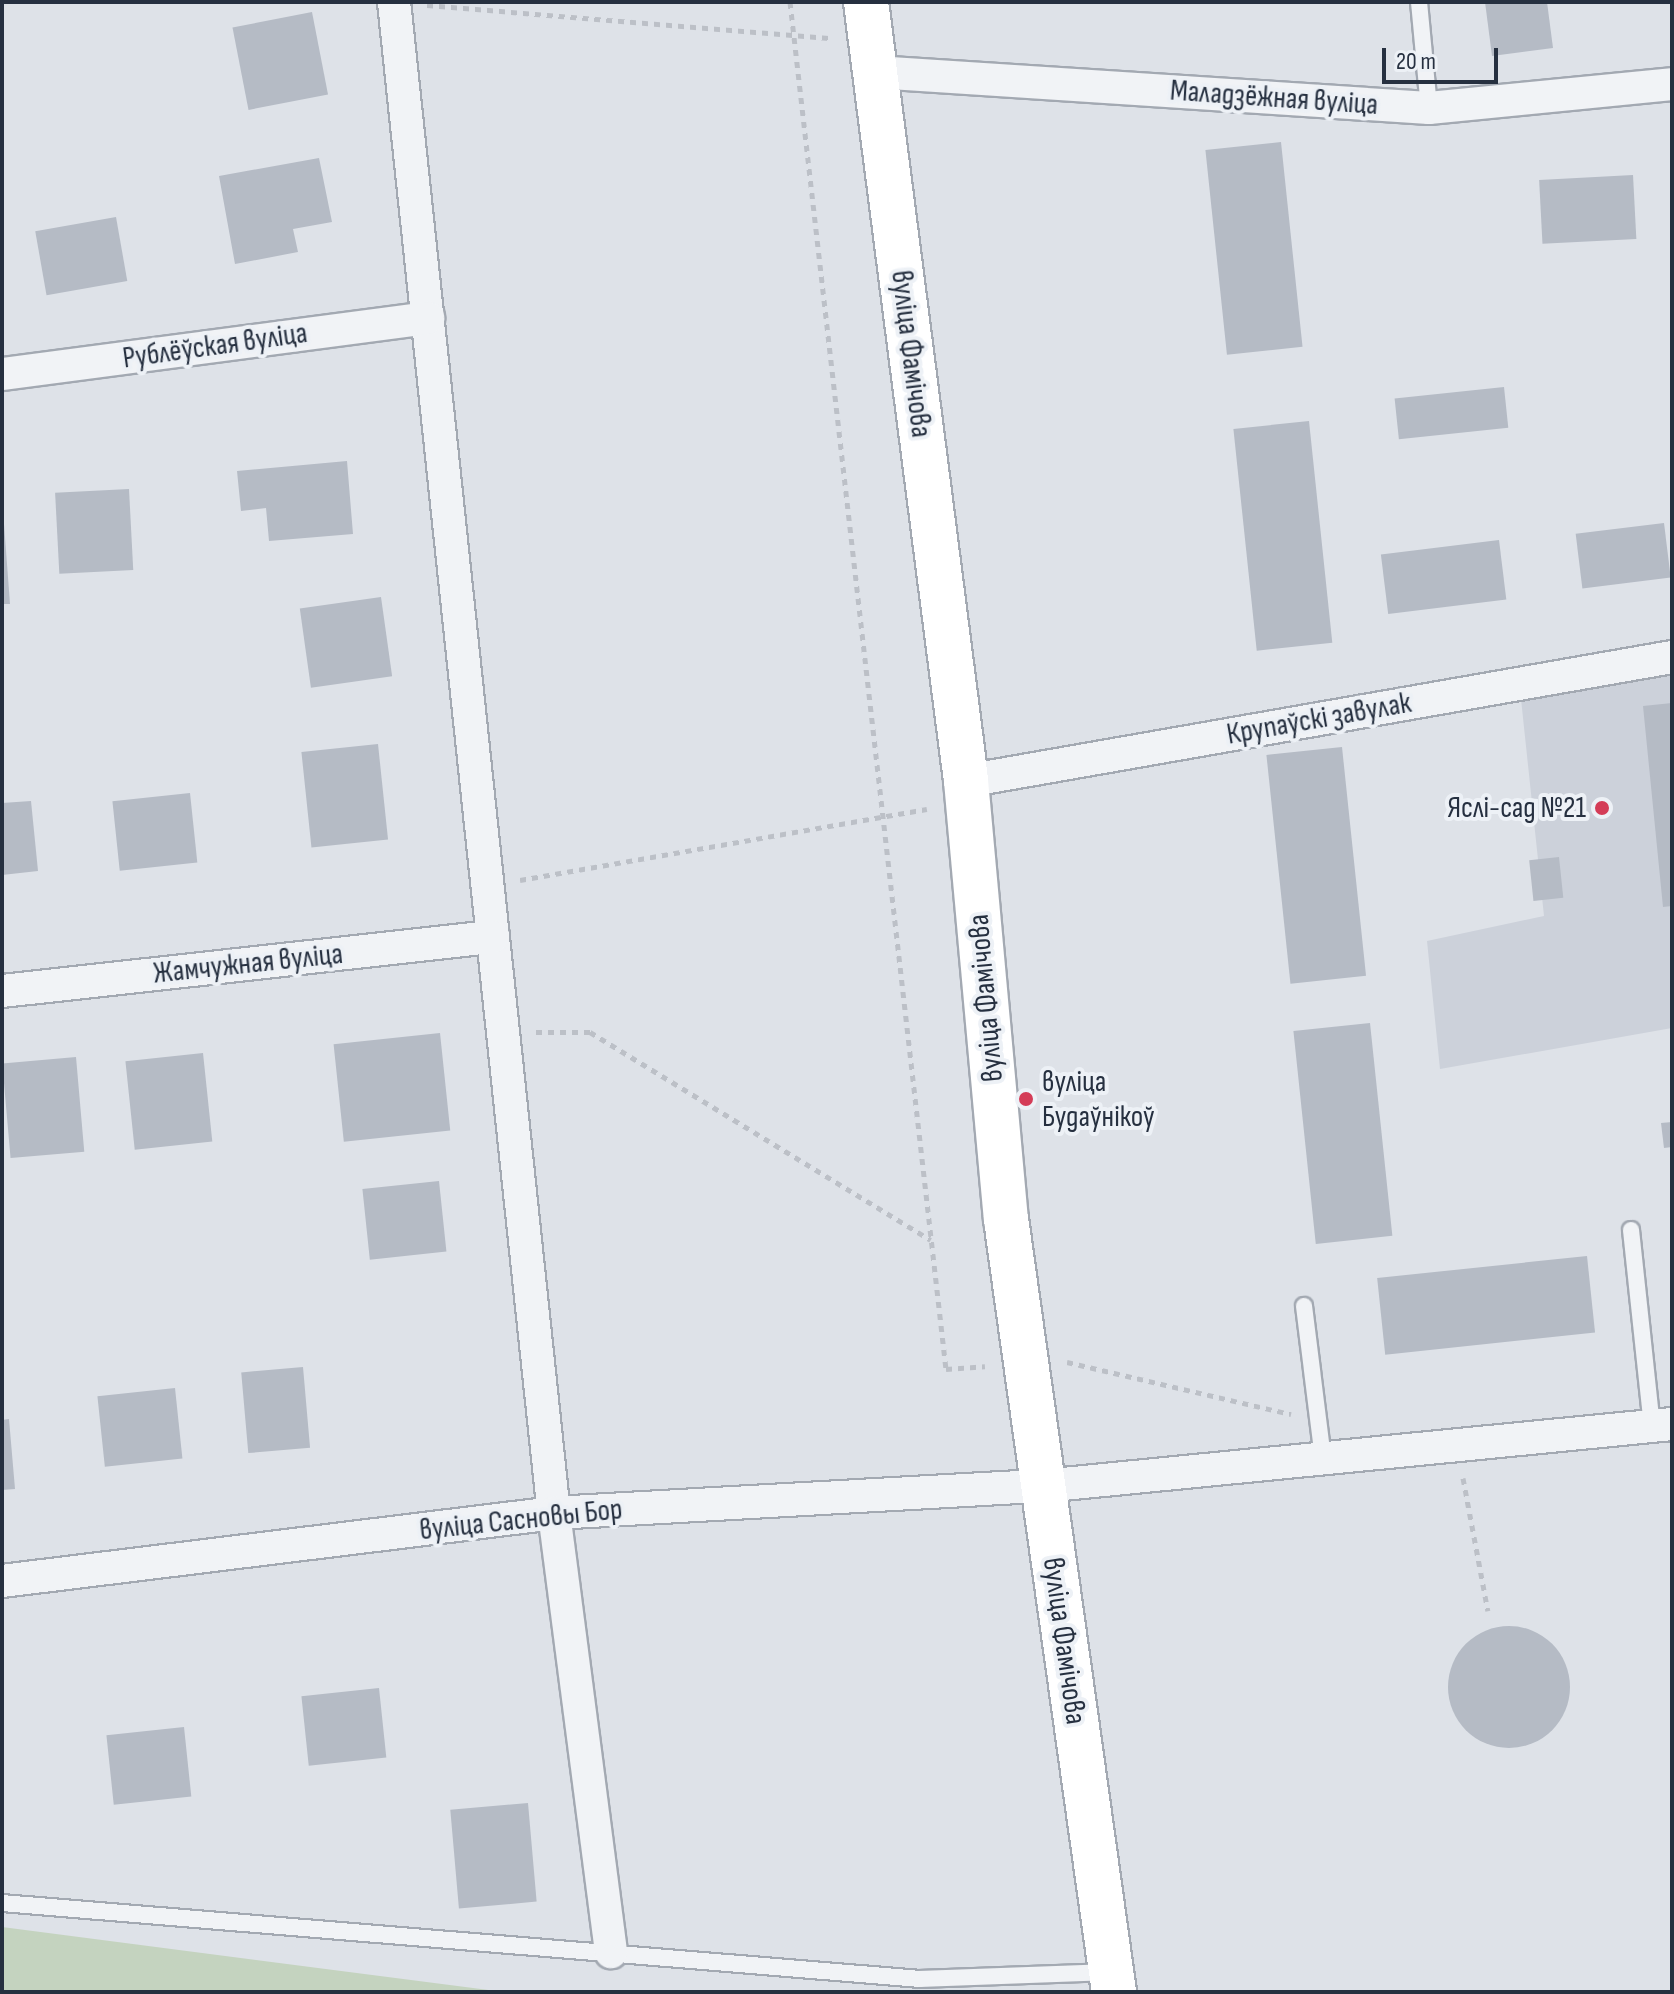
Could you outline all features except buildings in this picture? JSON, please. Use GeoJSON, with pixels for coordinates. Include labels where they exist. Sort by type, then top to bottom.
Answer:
{"type":"FeatureCollection","features":[{"type":"Feature","properties":{"kind":"main road","name":"вуліца Фамічова"},"geometry":{"type":"LineString","coordinates":[[866,2],[966,781],[1006,1219],[1113,1982]]}},
{"type":"Feature","properties":{"kind":"street"},"geometry":{"type":"LineString","coordinates":[[394,2],[554,1513],[611,1952]]}},
{"type":"Feature","properties":{"kind":"street","name":"Маладзёжная вуліца"},"geometry":{"type":"LineString","coordinates":[[875,72],[1429,108],[1672,84]]}},
{"type":"Feature","properties":{"kind":"street","name":"Рублёўская вуліца"},"geometry":{"type":"LineString","coordinates":[[2,374],[428,318]]}},
{"type":"Feature","properties":{"kind":"street","name":"Крупаўскі завулак"},"geometry":{"type":"LineString","coordinates":[[966,781],[1672,657]]}},
{"type":"Feature","properties":{"kind":"street","name":"Жамчужная вуліца"},"geometry":{"type":"LineString","coordinates":[[2,991],[493,937]]}},
{"type":"Feature","properties":{"kind":"street"},"geometry":{"type":"LineString","coordinates":[[1043,1486],[1662,1425]]}},
{"type":"Feature","properties":{"kind":"street","name":"вуліца Сасновы Бор"},"geometry":{"type":"LineString","coordinates":[[2,1581],[554,1513],[1043,1486]]}},
{"type":"Feature","properties":{"kind":"lane"},"geometry":{"type":"LineString","coordinates":[[1419,2],[1429,108]]}},
{"type":"Feature","properties":{"kind":"lane"},"geometry":{"type":"LineString","coordinates":[[1631,1230],[1662,1425]]}},
{"type":"Feature","properties":{"kind":"lane"},"geometry":{"type":"LineString","coordinates":[[1304,1306],[1323,1459]]}},
{"type":"Feature","properties":{"kind":"lane"},"geometry":{"type":"LineString","coordinates":[[2,1903],[920,1979],[1113,1982]]}},
{"type":"Feature","properties":{"kind":"path"},"geometry":{"type":"LineString","coordinates":[[394,2],[834,38],[875,72]]}},
{"type":"Feature","properties":{"kind":"path"},"geometry":{"type":"LineString","coordinates":[[790,2],[946,1369],[1074,1361],[1318,1420]]}},
{"type":"Feature","properties":{"kind":"path"},"geometry":{"type":"LineString","coordinates":[[488,885],[921,814],[966,781]]}},
{"type":"Feature","properties":{"kind":"path"},"geometry":{"type":"LineString","coordinates":[[503,1032],[590,1032],[931,1240]]}},
{"type":"Feature","properties":{"kind":"path"},"geometry":{"type":"LineString","coordinates":[[1457,1446],[1488,1611]]}},
{"type":"Feature","properties":{"kind":"shaded area","name":"Яслі-сад №21"},"geometry":{"type":"Polygon","coordinates":[[[1672,675],[1672,1028],[1440,1069],[1427,941],[1544,916],[1521,699],[1672,675]]]}},
{"type":"Feature","properties":{"kind":"green space"},"geometry":{"type":"Polygon","coordinates":[[[2,1927],[504,1992],[2,1992],[2,1927]]]}},
{"type":"Feature","properties":{"kind":"place","name":"Яслі-сад №21"},"geometry":{"type":"Point","coordinates":[1602,808]}},
{"type":"Feature","properties":{"kind":"place","name":"вуліца Будаўнікоў"},"geometry":{"type":"Point","coordinates":[1026,1099]}}]}
